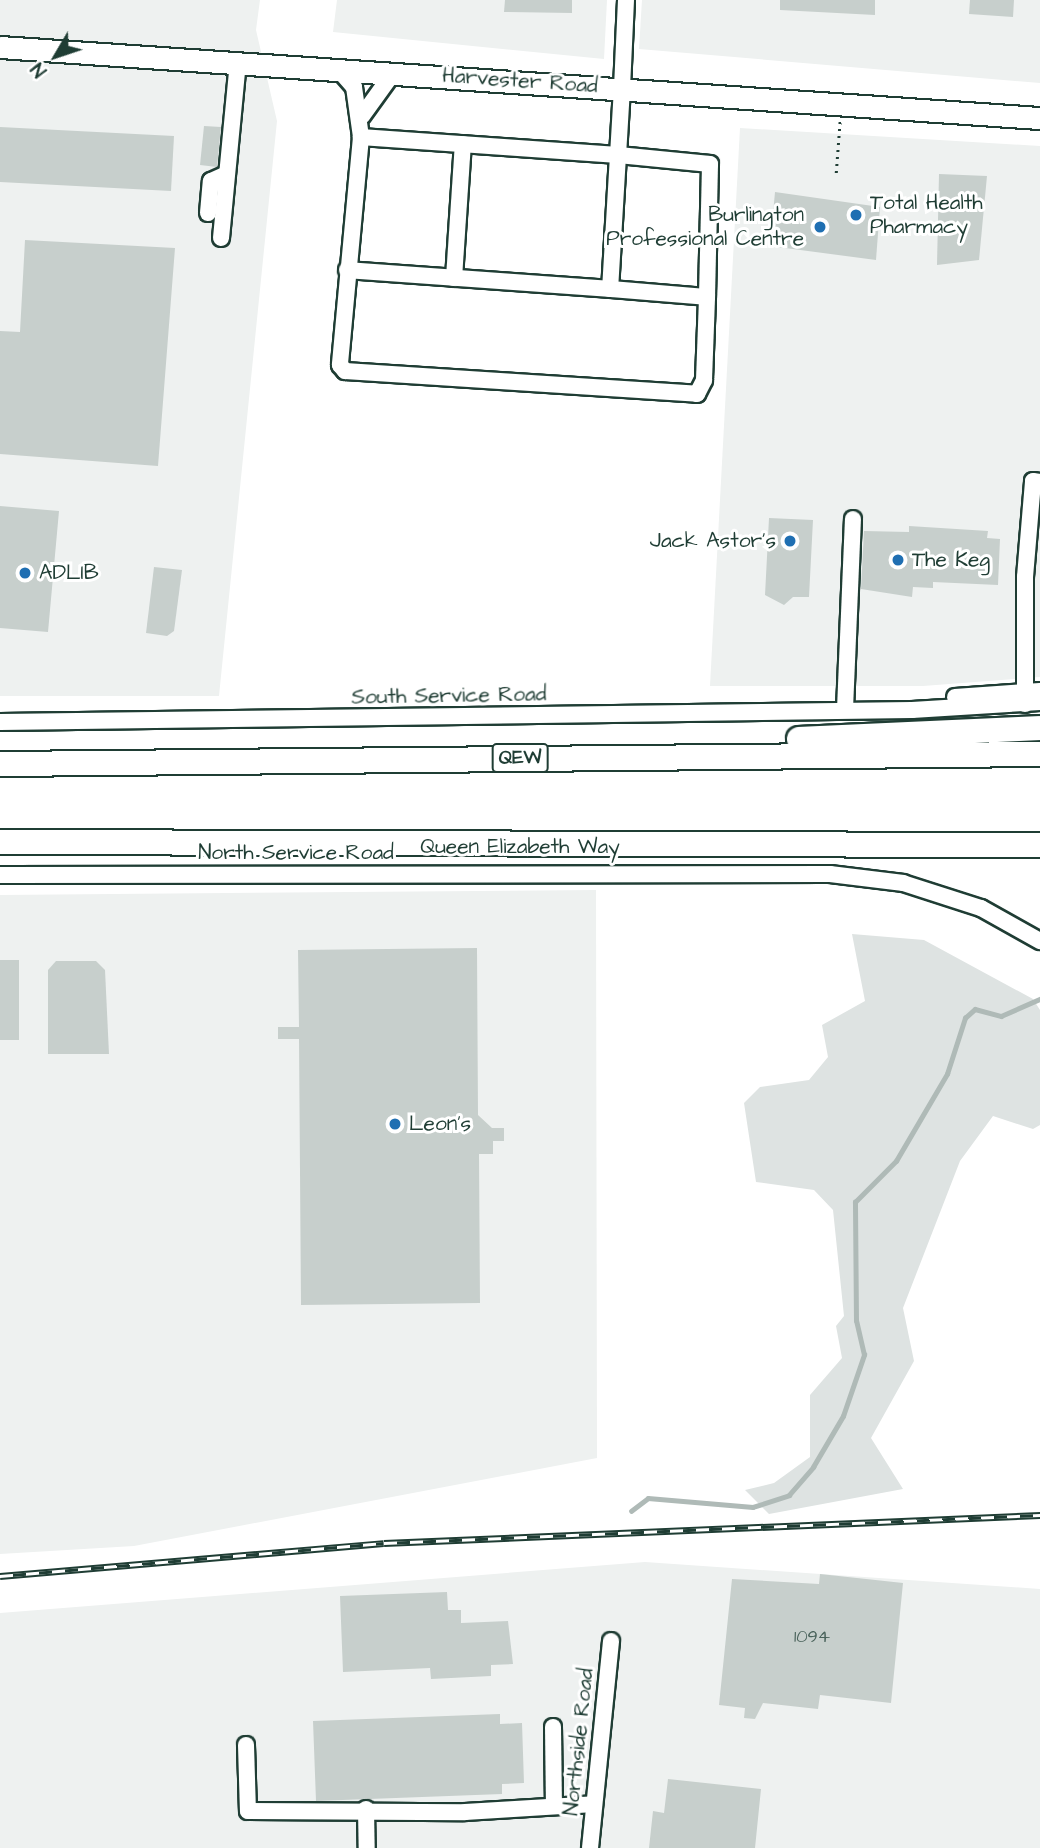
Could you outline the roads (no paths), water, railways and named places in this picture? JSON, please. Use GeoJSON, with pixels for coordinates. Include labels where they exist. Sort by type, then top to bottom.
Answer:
{"type":"FeatureCollection","features":[{"type":"Feature","properties":{"kind":"highway"},"geometry":{"type":"LineString","coordinates":[[715,756],[775,741],[1040,727]]}},
{"type":"Feature","properties":{"kind":"highway","name":"QEW"},"geometry":{"type":"LineString","coordinates":[[0,764],[1040,754]]}},
{"type":"Feature","properties":{"kind":"highway","name":"Queen Elizabeth Way"},"geometry":{"type":"LineString","coordinates":[[0,842],[1006,849],[1040,847]]}},
{"type":"Feature","properties":{"kind":"main road","name":"Harvester Road"},"geometry":{"type":"LineString","coordinates":[[0,47],[1040,118]]}},
{"type":"Feature","properties":{"kind":"street"},"geometry":{"type":"LineString","coordinates":[[610,289],[626,0]]}},
{"type":"Feature","properties":{"kind":"street"},"geometry":{"type":"LineString","coordinates":[[221,238],[238,63]]}},
{"type":"Feature","properties":{"kind":"street"},"geometry":{"type":"LineString","coordinates":[[339,69],[354,87],[362,116],[338,355],[345,371],[697,394],[704,380],[715,169],[618,155],[361,137]]}},
{"type":"Feature","properties":{"kind":"street"},"geometry":{"type":"LineString","coordinates":[[362,116],[393,73]]}},
{"type":"Feature","properties":{"kind":"street"},"geometry":{"type":"LineString","coordinates":[[454,278],[463,144]]}},
{"type":"Feature","properties":{"kind":"street"},"geometry":{"type":"LineString","coordinates":[[208,213],[211,181],[227,174]]}},
{"type":"Feature","properties":{"kind":"street"},"geometry":{"type":"LineString","coordinates":[[347,270],[707,297]]}},
{"type":"Feature","properties":{"kind":"street"},"geometry":{"type":"LineString","coordinates":[[1033,697],[1025,577],[1033,481],[1040,482]]}},
{"type":"Feature","properties":{"kind":"street"},"geometry":{"type":"LineString","coordinates":[[845,709],[853,519]]}},
{"type":"Feature","properties":{"kind":"street","name":"South Service Road"},"geometry":{"type":"LineString","coordinates":[[0,722],[845,709],[1033,697]]}},
{"type":"Feature","properties":{"kind":"street","name":"North Service Road"},"geometry":{"type":"LineString","coordinates":[[0,875],[830,874],[903,883],[981,908],[1040,942]]}},
{"type":"Feature","properties":{"kind":"street","name":"Northside Road"},"geometry":{"type":"LineString","coordinates":[[590,1848],[611,1641]]}},
{"type":"Feature","properties":{"kind":"street"},"geometry":{"type":"LineString","coordinates":[[553,1727],[554,1806]]}},
{"type":"Feature","properties":{"kind":"street"},"geometry":{"type":"LineString","coordinates":[[246,1745],[248,1811],[594,1804]]}},
{"type":"Feature","properties":{"kind":"street"},"geometry":{"type":"LineString","coordinates":[[366,1809],[367,1848]]}},
{"type":"Feature","properties":{"kind":"waterway"},"geometry":{"type":"LineString","coordinates":[[631,1511],[648,1498],[753,1507],[789,1495],[813,1467],[843,1416],[864,1355],[856,1321],[855,1202],[896,1161],[947,1074],[965,1018],[975,1009],[1001,1016],[1040,999]]}},
{"type":"Feature","properties":{"kind":"railway"},"geometry":{"type":"LineString","coordinates":[[0,1576],[384,1543],[1040,1515]]}},
{"type":"Feature","properties":{"kind":"place","name":"Total Health Pharmacy"},"geometry":{"type":"Point","coordinates":[856,215]}},
{"type":"Feature","properties":{"kind":"place","name":"Burlington Professional Centre"},"geometry":{"type":"Point","coordinates":[820,227]}},
{"type":"Feature","properties":{"kind":"place","name":"Jack Astor's"},"geometry":{"type":"Point","coordinates":[790,541]}},
{"type":"Feature","properties":{"kind":"place","name":"The Keg"},"geometry":{"type":"Point","coordinates":[898,560]}},
{"type":"Feature","properties":{"kind":"place","name":"ADLIB"},"geometry":{"type":"Point","coordinates":[25,573]}},
{"type":"Feature","properties":{"kind":"place","name":"Leon's"},"geometry":{"type":"Point","coordinates":[395,1124]}}]}
